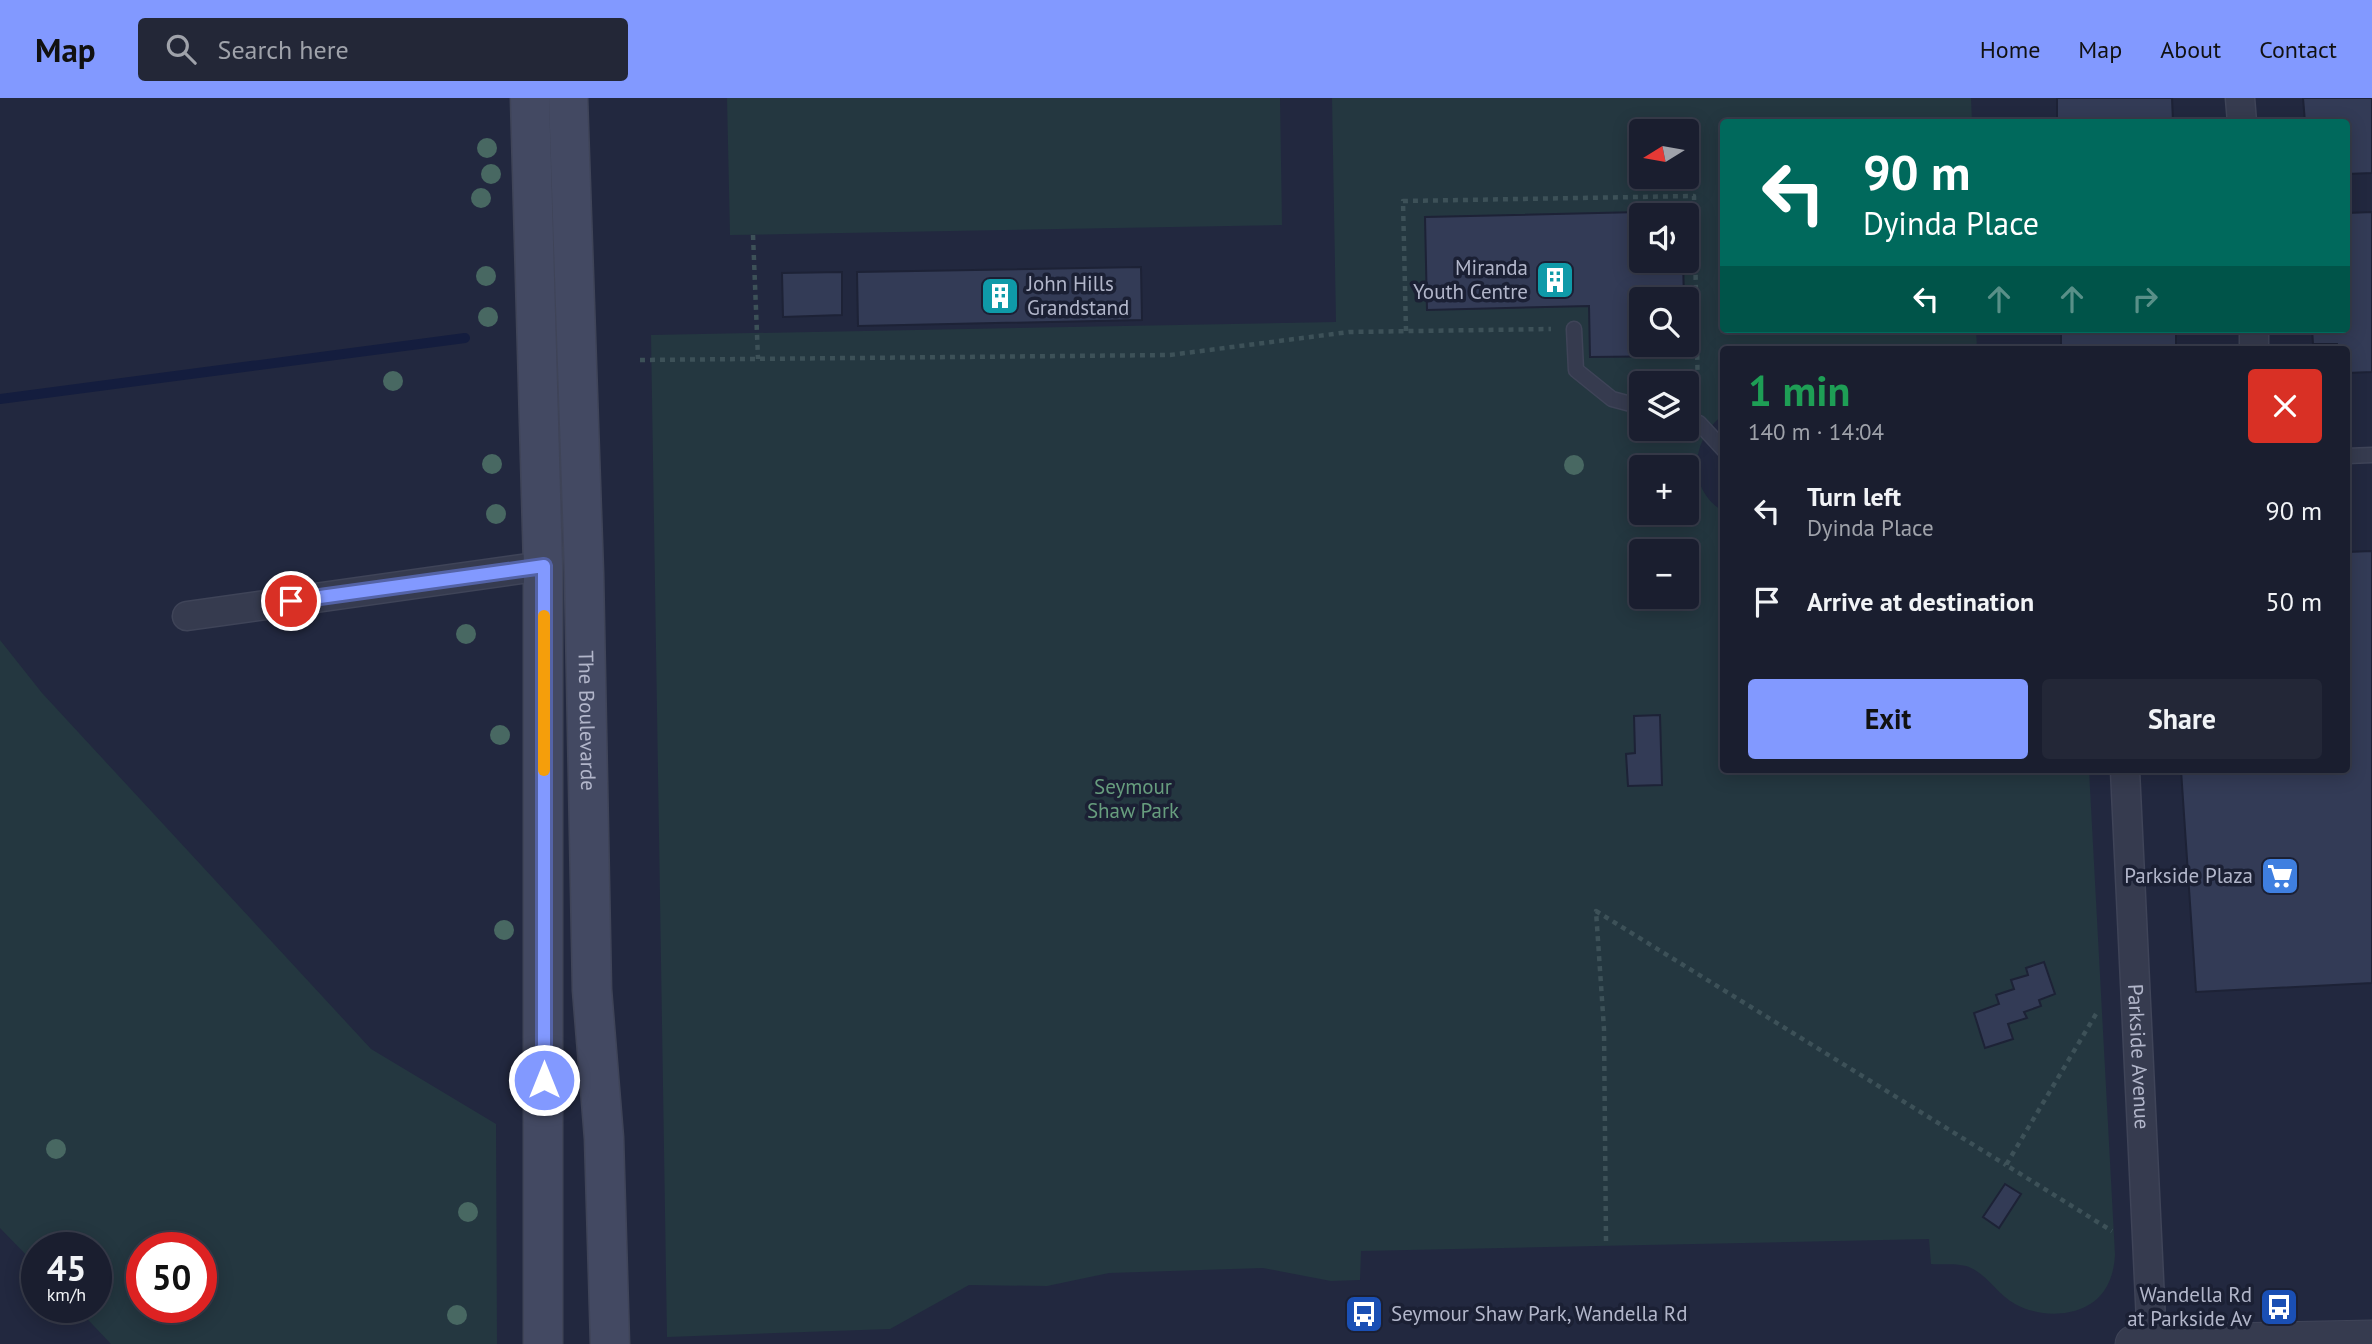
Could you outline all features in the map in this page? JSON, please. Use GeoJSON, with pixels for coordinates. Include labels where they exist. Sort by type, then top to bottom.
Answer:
{"type":"FeatureCollection","features":[{"type":"Feature","properties":{"kind":"main road","name":"The Boulevarde"},"geometry":{"type":"LineString","coordinates":[[530,98],[544,566],[543,1344]]}},
{"type":"Feature","properties":{"kind":"main road","name":"The Boulevarde"},"geometry":{"type":"LineString","coordinates":[[568,98],[584,572],[592,990],[604,1138],[610,1344]]}},
{"type":"Feature","properties":{"kind":"street"},"geometry":{"type":"LineString","coordinates":[[2240,98],[2242,119]]}},
{"type":"Feature","properties":{"kind":"street"},"geometry":{"type":"LineString","coordinates":[[187,616],[544,566]]}},
{"type":"Feature","properties":{"kind":"street","name":"Parkside Avenue"},"geometry":{"type":"LineString","coordinates":[[2125,773],[2152,1343]]}},
{"type":"Feature","properties":{"kind":"street"},"geometry":{"type":"LineString","coordinates":[[2134,1344],[2372,1339]]}},
{"type":"Feature","properties":{"kind":"lane"},"geometry":{"type":"LineString","coordinates":[[1574,328],[1576,370],[1612,399],[1629,404]]}},
{"type":"Feature","properties":{"kind":"lane"},"geometry":{"type":"LineString","coordinates":[[1699,427],[1720,446]]}},
{"type":"Feature","properties":{"kind":"lane"},"geometry":{"type":"LineString","coordinates":[[2350,456],[2372,456]]}},
{"type":"Feature","properties":{"kind":"path"},"geometry":{"type":"LineString","coordinates":[[1406,331],[1403,201],[1694,196],[1693,371]]}},
{"type":"Feature","properties":{"kind":"path"},"geometry":{"type":"LineString","coordinates":[[753,235],[758,359]]}},
{"type":"Feature","properties":{"kind":"path"},"geometry":{"type":"LineString","coordinates":[[640,360],[1170,355],[1349,332],[1574,328]]}},
{"type":"Feature","properties":{"kind":"path"},"geometry":{"type":"LineString","coordinates":[[1606,1241],[1604,1029],[1596,911],[2112,1231]]}},
{"type":"Feature","properties":{"kind":"path"},"geometry":{"type":"LineString","coordinates":[[2006,1165],[2096,1014]]}},
{"type":"Feature","properties":{"kind":"green space"},"geometry":{"type":"Polygon","coordinates":[[[727,98],[1280,98],[1282,225],[730,235],[727,98]]]}},
{"type":"Feature","properties":{"kind":"green space","name":"Seymour Shaw Park"},"geometry":{"type":"Polygon","coordinates":[[[1332,98],[1971,98],[1972,119],[1720,119],[1720,333],[1976,333],[1977,346],[1720,346],[1720,418],[1705,437],[1698,455],[1629,455],[1629,525],[1699,525],[1699,480],[1711,502],[1720,509],[1720,773],[2089,773],[2115,1255],[2109,1282],[2096,1300],[2086,1307],[2062,1313],[2050,1314],[2026,1309],[2009,1300],[1982,1275],[1969,1267],[1931,1264],[1929,1239],[1361,1251],[1360,1280],[1331,1281],[1263,1268],[1109,1273],[1047,1286],[969,1285],[890,1329],[667,1337],[651,335],[1336,322],[1332,98]]]}},
{"type":"Feature","properties":{"kind":"green space"},"geometry":{"type":"Polygon","coordinates":[[[0,640],[42,693],[371,1049],[496,1124],[497,1344],[111,1344],[91,1323],[112,1323],[112,1232],[21,1232],[21,1250],[0,1228],[0,640]]]}},
{"type":"Feature","properties":{"kind":"building"},"geometry":{"type":"Polygon","coordinates":[[[2057,98],[2172,98],[2173,119],[2057,119],[2057,98]]]}},
{"type":"Feature","properties":{"kind":"building"},"geometry":{"type":"Polygon","coordinates":[[[2303,98],[2372,98],[2372,173],[2350,174],[2350,119],[2305,119],[2303,98]]]}},
{"type":"Feature","properties":{"kind":"building","name":"Miranda Youth Centre"},"geometry":{"type":"Polygon","coordinates":[[[1629,212],[1629,273],[1683,273],[1684,287],[1629,287],[1629,357],[1590,357],[1589,306],[1427,310],[1425,217],[1629,212]]]}},
{"type":"Feature","properties":{"kind":"building"},"geometry":{"type":"Polygon","coordinates":[[[2372,212],[2372,372],[2350,373],[2350,346],[2313,344],[2312,333],[2350,333],[2350,213],[2372,212]]]}},
{"type":"Feature","properties":{"kind":"building","name":"John Hills Grandstand"},"geometry":{"type":"Polygon","coordinates":[[[1141,267],[1142,320],[858,326],[857,272],[1141,267]]]}},
{"type":"Feature","properties":{"kind":"building"},"geometry":{"type":"Polygon","coordinates":[[[842,272],[842,315],[783,317],[782,273],[842,272]]]}},
{"type":"Feature","properties":{"kind":"building"},"geometry":{"type":"Polygon","coordinates":[[[2061,333],[2176,333],[2176,346],[2061,346],[2061,333]]]}},
{"type":"Feature","properties":{"kind":"building","name":"Parkside Plaza"},"geometry":{"type":"Polygon","coordinates":[[[2372,551],[2372,983],[2196,992],[2181,773],[2350,773],[2350,552],[2372,551]]]}},
{"type":"Feature","properties":{"kind":"building"},"geometry":{"type":"Polygon","coordinates":[[[1660,715],[1662,785],[1628,786],[1626,754],[1635,753],[1634,716],[1660,715]]]}},
{"type":"Feature","properties":{"kind":"building"},"geometry":{"type":"Polygon","coordinates":[[[2044,962],[2055,994],[2039,1000],[2041,1006],[2024,1012],[2027,1018],[2008,1024],[2013,1039],[1985,1048],[1974,1013],[1999,1004],[1996,995],[2014,989],[2011,980],[2028,975],[2026,968],[2044,962]]]}},
{"type":"Feature","properties":{"kind":"building"},"geometry":{"type":"Polygon","coordinates":[[[2005,1184],[2021,1194],[1999,1228],[1983,1217],[2005,1184]]]}},
{"type":"Feature","properties":{"kind":"waterway"},"geometry":{"type":"LineString","coordinates":[[0,399],[465,338]]}},
{"type":"Feature","properties":{"kind":"slow traffic"},"geometry":{"type":"LineString","coordinates":[[544,616],[544,770]]}},
{"type":"Feature","properties":{"kind":"place","name":"Miranda Youth Centre"},"geometry":{"type":"Point","coordinates":[1555,280]}},
{"type":"Feature","properties":{"kind":"place","name":"John Hills Grandstand"},"geometry":{"type":"Point","coordinates":[1000,296]}},
{"type":"Feature","properties":{"kind":"place","name":"Parkside Plaza"},"geometry":{"type":"Point","coordinates":[2280,876]}},
{"type":"Feature","properties":{"kind":"place","name":"Wandella Rd at Parkside Av"},"geometry":{"type":"Point","coordinates":[2279,1307]}},
{"type":"Feature","properties":{"kind":"place","name":"Seymour Shaw Park, Wandella Rd"},"geometry":{"type":"Point","coordinates":[1364,1314]}},
{"type":"Feature","properties":{"kind":"route"},"geometry":{"type":"LineString","coordinates":[[291,601],[544,566],[544,1080]]}}]}
